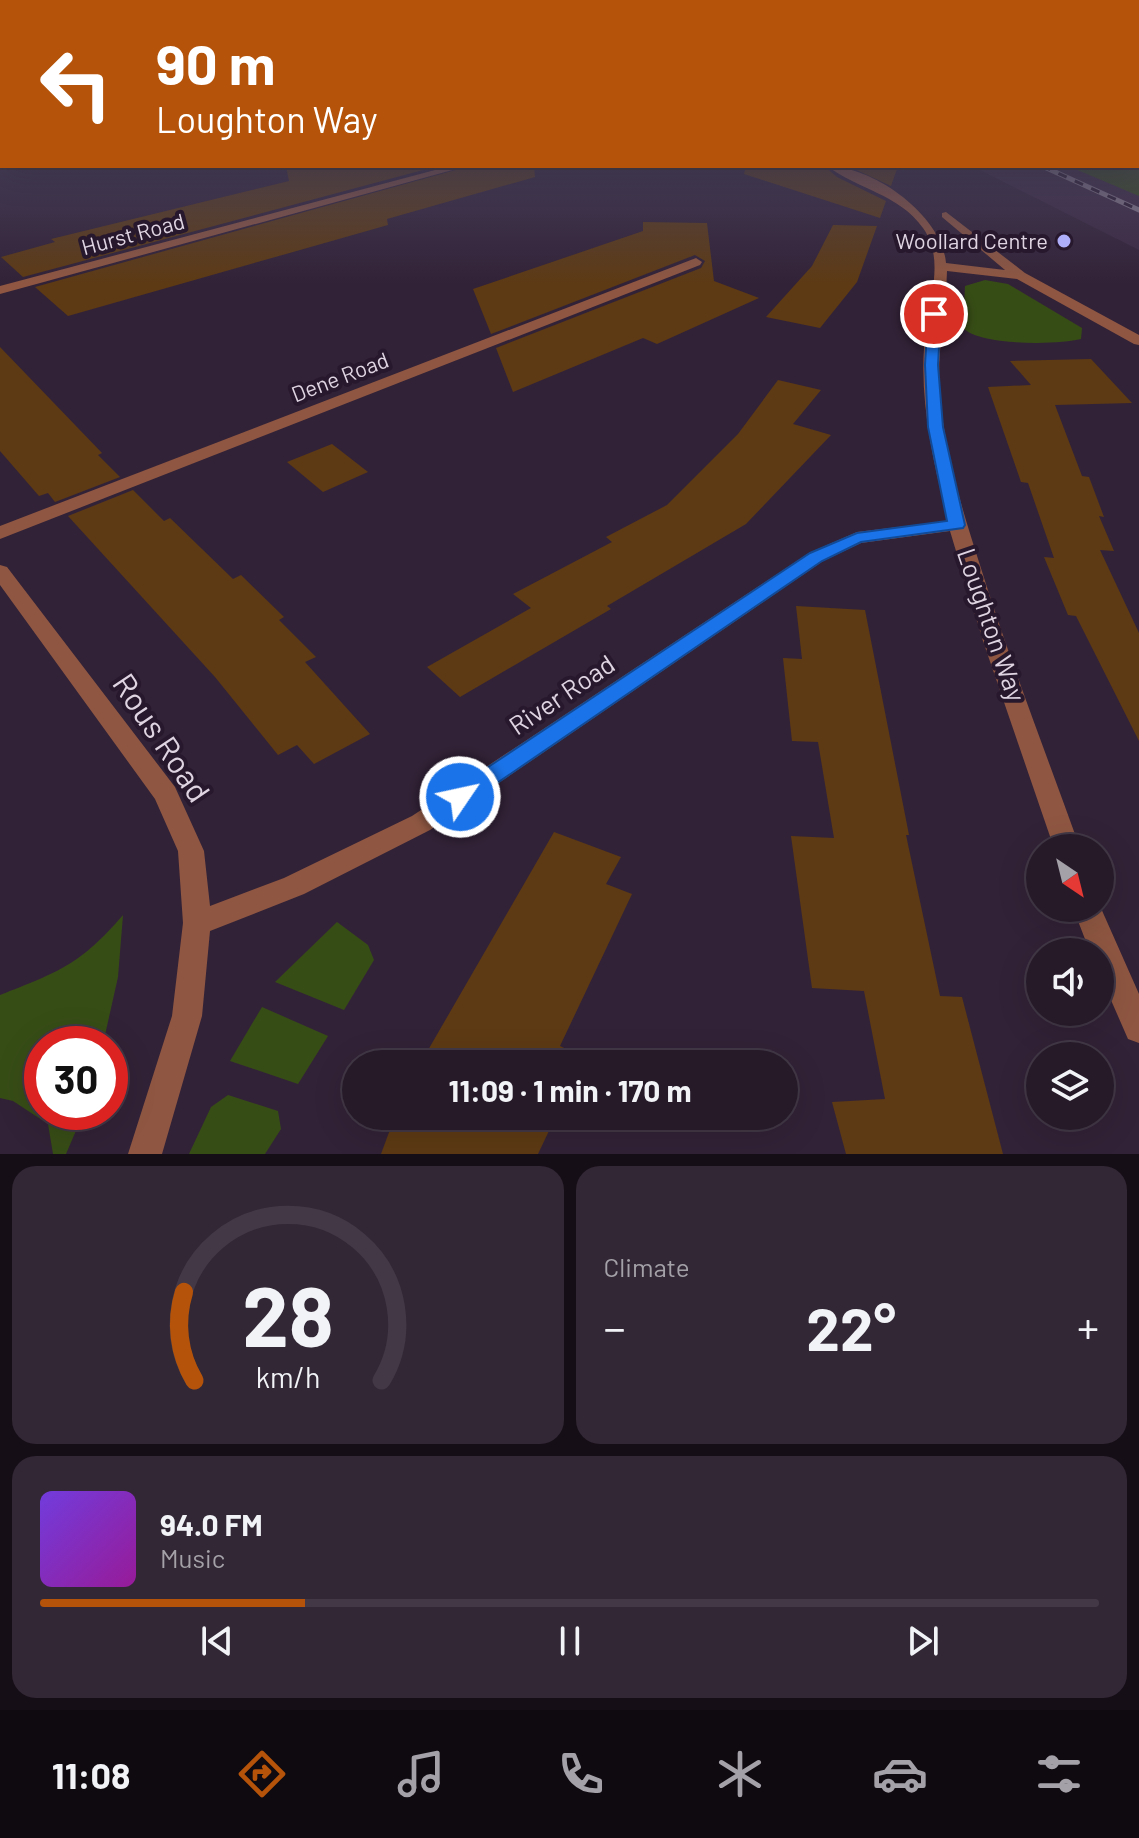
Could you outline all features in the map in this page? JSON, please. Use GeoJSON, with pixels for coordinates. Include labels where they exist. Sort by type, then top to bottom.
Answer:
{"type":"FeatureCollection","features":[{"type":"Feature","properties":{"kind":"street","name":"Hurst Road"},"geometry":{"type":"LineString","coordinates":[[0,290],[425,176]]}},
{"type":"Feature","properties":{"kind":"street","name":"Loughton Way"},"geometry":{"type":"LineString","coordinates":[[854,176],[879,187],[913,209],[936,242],[940,266],[932,338],[936,427],[957,525],[1062,834]]}},
{"type":"Feature","properties":{"kind":"street"},"geometry":{"type":"LineString","coordinates":[[946,215],[1020,276],[1139,341]]}},
{"type":"Feature","properties":{"kind":"street","name":"Dene Road"},"geometry":{"type":"LineString","coordinates":[[0,533],[696,262]]}},
{"type":"Feature","properties":{"kind":"street"},"geometry":{"type":"LineString","coordinates":[[940,266],[1020,276]]}},
{"type":"Feature","properties":{"kind":"street","name":"River Road"},"geometry":{"type":"LineString","coordinates":[[197,923],[294,886],[421,823],[816,557],[857,538],[957,525]]}},
{"type":"Feature","properties":{"kind":"street","name":"Rous Road"},"geometry":{"type":"LineString","coordinates":[[0,571],[166,794],[191,851],[197,923],[187,1016],[145,1154]]}},
{"type":"Feature","properties":{"kind":"street"},"geometry":{"type":"LineString","coordinates":[[1092,922],[1139,1028]]}},
{"type":"Feature","properties":{"kind":"shaded area"},"geometry":{"type":"Polygon","coordinates":[[[992,176],[1139,176],[1139,250],[992,176]]]}},
{"type":"Feature","properties":{"kind":"green space"},"geometry":{"type":"Polygon","coordinates":[[[1091,176],[1139,176],[1139,196],[1091,176]]]}},
{"type":"Feature","properties":{"kind":"green space"},"geometry":{"type":"Polygon","coordinates":[[[985,280],[1008,284],[1082,328],[1081,339],[1020,342],[972,334],[963,328],[965,286],[985,280]]]}},
{"type":"Feature","properties":{"kind":"green space"},"geometry":{"type":"Polygon","coordinates":[[[123,915],[118,977],[107,1026],[24,1026],[24,1108],[0,1098],[0,995],[68,965],[108,932],[123,915]]]}},
{"type":"Feature","properties":{"kind":"green space"},"geometry":{"type":"Polygon","coordinates":[[[337,922],[368,945],[374,960],[344,1010],[275,982],[337,922]]]}},
{"type":"Feature","properties":{"kind":"green space"},"geometry":{"type":"Polygon","coordinates":[[[262,1007],[328,1036],[298,1084],[230,1061],[262,1007]]]}},
{"type":"Feature","properties":{"kind":"green space"},"geometry":{"type":"Polygon","coordinates":[[[228,1095],[278,1111],[281,1129],[265,1154],[189,1154],[211,1107],[228,1095]]]}},
{"type":"Feature","properties":{"kind":"green space"},"geometry":{"type":"Polygon","coordinates":[[[49,1130],[76,1130],[66,1154],[53,1154],[49,1130]]]}},
{"type":"Feature","properties":{"kind":"building"},"geometry":{"type":"Polygon","coordinates":[[[288,176],[401,176],[23,277],[1,257],[55,242],[51,239],[289,181],[288,176]]]}},
{"type":"Feature","properties":{"kind":"building"},"geometry":{"type":"Polygon","coordinates":[[[435,176],[535,176],[387,219],[388,225],[68,316],[35,287],[435,176]]]}},
{"type":"Feature","properties":{"kind":"building"},"geometry":{"type":"Polygon","coordinates":[[[750,176],[836,176],[886,201],[880,218],[750,176]]]}},
{"type":"Feature","properties":{"kind":"building"},"geometry":{"type":"Polygon","coordinates":[[[869,176],[895,176],[891,186],[869,176]]]}},
{"type":"Feature","properties":{"kind":"building"},"geometry":{"type":"Polygon","coordinates":[[[643,222],[707,223],[714,281],[759,298],[657,344],[643,338],[513,392],[496,348],[701,268],[705,261],[695,255],[491,334],[473,289],[643,231],[643,222]]]}},
{"type":"Feature","properties":{"kind":"building"},"geometry":{"type":"Polygon","coordinates":[[[833,225],[877,226],[857,282],[820,328],[766,317],[812,266],[833,225]]]}},
{"type":"Feature","properties":{"kind":"building"},"geometry":{"type":"Polygon","coordinates":[[[0,347],[102,453],[98,455],[120,477],[55,502],[48,493],[39,496],[0,451],[0,347]]]}},
{"type":"Feature","properties":{"kind":"building"},"geometry":{"type":"Polygon","coordinates":[[[1091,359],[1132,403],[1055,405],[1082,476],[1089,477],[1104,517],[1099,516],[1114,551],[1100,550],[1139,633],[1139,741],[1076,616],[1068,615],[1044,557],[1054,558],[1028,483],[1021,482],[988,387],[1031,385],[1010,361],[1091,359]]]}},
{"type":"Feature","properties":{"kind":"building"},"geometry":{"type":"Polygon","coordinates":[[[778,380],[821,390],[793,424],[831,435],[746,524],[607,606],[611,609],[460,697],[427,667],[531,608],[513,594],[612,542],[606,537],[667,505],[738,434],[778,380]]]}},
{"type":"Feature","properties":{"kind":"building"},"geometry":{"type":"Polygon","coordinates":[[[332,444],[368,472],[323,492],[287,462],[332,444]]]}},
{"type":"Feature","properties":{"kind":"building"},"geometry":{"type":"Polygon","coordinates":[[[133,490],[164,521],[170,518],[233,579],[241,575],[284,617],[279,620],[316,657],[305,662],[370,734],[314,764],[297,745],[278,755],[215,677],[68,516],[133,490]]]}},
{"type":"Feature","properties":{"kind":"building"},"geometry":{"type":"Polygon","coordinates":[[[796,606],[865,610],[909,835],[906,835],[940,996],[962,997],[1003,1154],[846,1154],[832,1102],[885,1099],[864,991],[812,988],[791,836],[834,838],[818,742],[792,741],[783,658],[802,659],[796,606]]]}},
{"type":"Feature","properties":{"kind":"building"},"geometry":{"type":"Polygon","coordinates":[[[554,832],[621,857],[606,884],[632,894],[560,1046],[568,1050],[428,1050],[554,832]]]}},
{"type":"Feature","properties":{"kind":"building"},"geometry":{"type":"Polygon","coordinates":[[[390,1130],[549,1130],[538,1154],[381,1154],[390,1130]]]}},
{"type":"Feature","properties":{"kind":"railway"},"geometry":{"type":"LineString","coordinates":[[1064,176],[1139,210]]}},
{"type":"Feature","properties":{"kind":"place","name":"Woollard Centre"},"geometry":{"type":"Point","coordinates":[1064,241]}},
{"type":"Feature","properties":{"kind":"route"},"geometry":{"type":"LineString","coordinates":[[460,797],[816,557],[857,538],[957,525],[936,427],[931,365],[934,314]]}}]}
